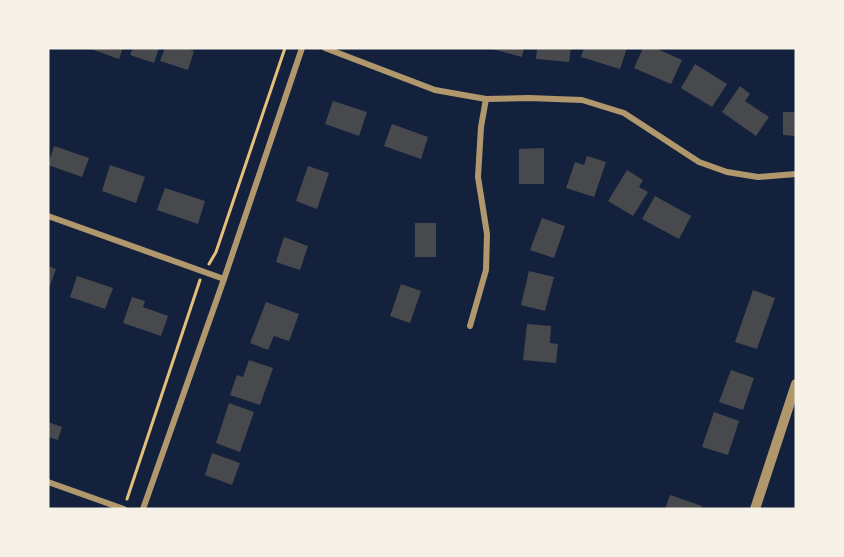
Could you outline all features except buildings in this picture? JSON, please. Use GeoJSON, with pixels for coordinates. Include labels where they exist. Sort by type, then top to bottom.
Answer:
{"type":"FeatureCollection","features":[{"type":"Feature","properties":{"kind":"street"},"geometry":{"type":"LineString","coordinates":[[142,509],[224,279],[302,48]]}},
{"type":"Feature","properties":{"kind":"street"},"geometry":{"type":"LineString","coordinates":[[325,48],[435,90],[486,99],[582,100],[624,113],[699,162],[727,172],[758,177],[796,174]]}},
{"type":"Feature","properties":{"kind":"street"},"geometry":{"type":"LineString","coordinates":[[470,326],[486,270],[487,234],[478,177],[486,99]]}},
{"type":"Feature","properties":{"kind":"street"},"geometry":{"type":"LineString","coordinates":[[48,216],[224,279]]}},
{"type":"Feature","properties":{"kind":"street"},"geometry":{"type":"LineString","coordinates":[[755,509],[796,384]]}},
{"type":"Feature","properties":{"kind":"street"},"geometry":{"type":"LineString","coordinates":[[48,482],[124,509]]}}]}
